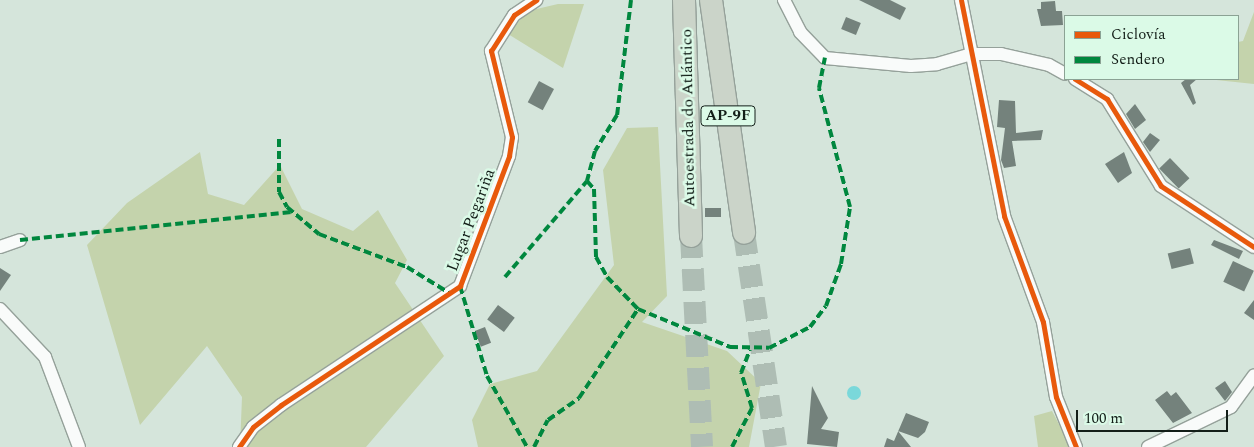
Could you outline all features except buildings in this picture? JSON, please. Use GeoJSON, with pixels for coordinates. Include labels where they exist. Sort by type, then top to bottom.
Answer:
{"type":"FeatureCollection","features":[{"type":"Feature","properties":{"kind":"highway","name":"Autoestrada do Atlántico"},"geometry":{"type":"LineString","coordinates":[[684,0],[691,236]]}},
{"type":"Feature","properties":{"kind":"highway","name":"Autoestrada do Atlántico"},"geometry":{"type":"LineString","coordinates":[[711,0],[744,233]]}},
{"type":"Feature","properties":{"kind":"street","name":"Lugar Pegariña"},"geometry":{"type":"LineString","coordinates":[[239,447],[253,427],[281,405],[460,286],[510,156],[512,137],[491,51],[514,16],[536,0]]}},
{"type":"Feature","properties":{"kind":"street"},"geometry":{"type":"LineString","coordinates":[[784,0],[800,32],[825,58],[911,66],[937,64],[972,54],[1001,54],[1049,65],[1064,73]]}},
{"type":"Feature","properties":{"kind":"street"},"geometry":{"type":"LineString","coordinates":[[961,0],[1004,216],[1043,322],[1056,397],[1076,447]]}},
{"type":"Feature","properties":{"kind":"street"},"geometry":{"type":"LineString","coordinates":[[1077,80],[1107,99],[1161,186],[1254,247]]}},
{"type":"Feature","properties":{"kind":"street"},"geometry":{"type":"LineString","coordinates":[[0,247],[20,240]]}},
{"type":"Feature","properties":{"kind":"street"},"geometry":{"type":"LineString","coordinates":[[0,309],[45,357],[79,447]]}},
{"type":"Feature","properties":{"kind":"street"},"geometry":{"type":"LineString","coordinates":[[1148,447],[1231,407],[1254,375]]}},
{"type":"Feature","properties":{"kind":"green space"},"geometry":{"type":"Polygon","coordinates":[[[558,4],[584,4],[563,68],[508,34],[528,11],[558,4]]]}},
{"type":"Feature","properties":{"kind":"green space"},"geometry":{"type":"Polygon","coordinates":[[[1254,12],[1254,84],[1216,80],[1239,80],[1239,42],[1243,41],[1254,12]]]}},
{"type":"Feature","properties":{"kind":"green space"},"geometry":{"type":"Polygon","coordinates":[[[658,127],[667,296],[642,322],[727,351],[761,383],[749,447],[478,447],[472,420],[490,384],[537,371],[614,265],[603,170],[627,128],[658,127]]]}},
{"type":"Feature","properties":{"kind":"green space"},"geometry":{"type":"Polygon","coordinates":[[[200,152],[208,194],[244,205],[280,165],[302,209],[353,231],[378,210],[407,260],[395,283],[444,356],[366,447],[240,447],[242,397],[207,346],[140,425],[87,245],[127,203],[200,152]]]}},
{"type":"Feature","properties":{"kind":"green space"},"geometry":{"type":"Polygon","coordinates":[[[1052,411],[1071,447],[1038,447],[1034,416],[1052,411]]]}},
{"type":"Feature","properties":{"kind":"water"},"geometry":{"type":"Polygon","coordinates":[[[851,386],[857,386],[861,393],[857,400],[851,400],[847,396],[847,390],[851,386]]]}},
{"type":"Feature","properties":{"kind":"tunnel"},"geometry":{"type":"LineString","coordinates":[[744,233],[776,447]]}},
{"type":"Feature","properties":{"kind":"tunnel"},"geometry":{"type":"LineString","coordinates":[[691,236],[702,447]]}},
{"type":"Feature","properties":{"kind":"marked path"},"geometry":{"type":"LineString","coordinates":[[631,0],[617,115],[595,151],[587,181],[594,189],[596,257],[607,277],[638,309],[730,347],[769,348],[810,327],[826,306],[841,264],[850,207],[819,88],[825,58]]}},
{"type":"Feature","properties":{"kind":"marked path"},"geometry":{"type":"LineString","coordinates":[[279,139],[279,192],[287,207],[319,234],[407,267],[451,294]]}},
{"type":"Feature","properties":{"kind":"marked path"},"geometry":{"type":"LineString","coordinates":[[505,277],[587,181]]}},
{"type":"Feature","properties":{"kind":"marked path"},"geometry":{"type":"LineString","coordinates":[[20,240],[292,212]]}},
{"type":"Feature","properties":{"kind":"marked path"},"geometry":{"type":"LineString","coordinates":[[460,286],[487,376],[527,447]]}},
{"type":"Feature","properties":{"kind":"marked path"},"geometry":{"type":"LineString","coordinates":[[534,447],[548,420],[579,398],[638,309]]}},
{"type":"Feature","properties":{"kind":"marked path"},"geometry":{"type":"LineString","coordinates":[[732,447],[752,408],[741,373],[750,350]]}},
{"type":"Feature","properties":{"kind":"cycle path"},"geometry":{"type":"LineString","coordinates":[[239,447],[253,427],[281,405],[460,286],[509,156],[512,137],[491,51],[514,15],[536,0]]}},
{"type":"Feature","properties":{"kind":"cycle path"},"geometry":{"type":"LineString","coordinates":[[961,0],[1004,216],[1043,322],[1056,397],[1076,447]]}},
{"type":"Feature","properties":{"kind":"cycle path"},"geometry":{"type":"LineString","coordinates":[[1077,80],[1107,99],[1161,186],[1254,247]]}}]}
